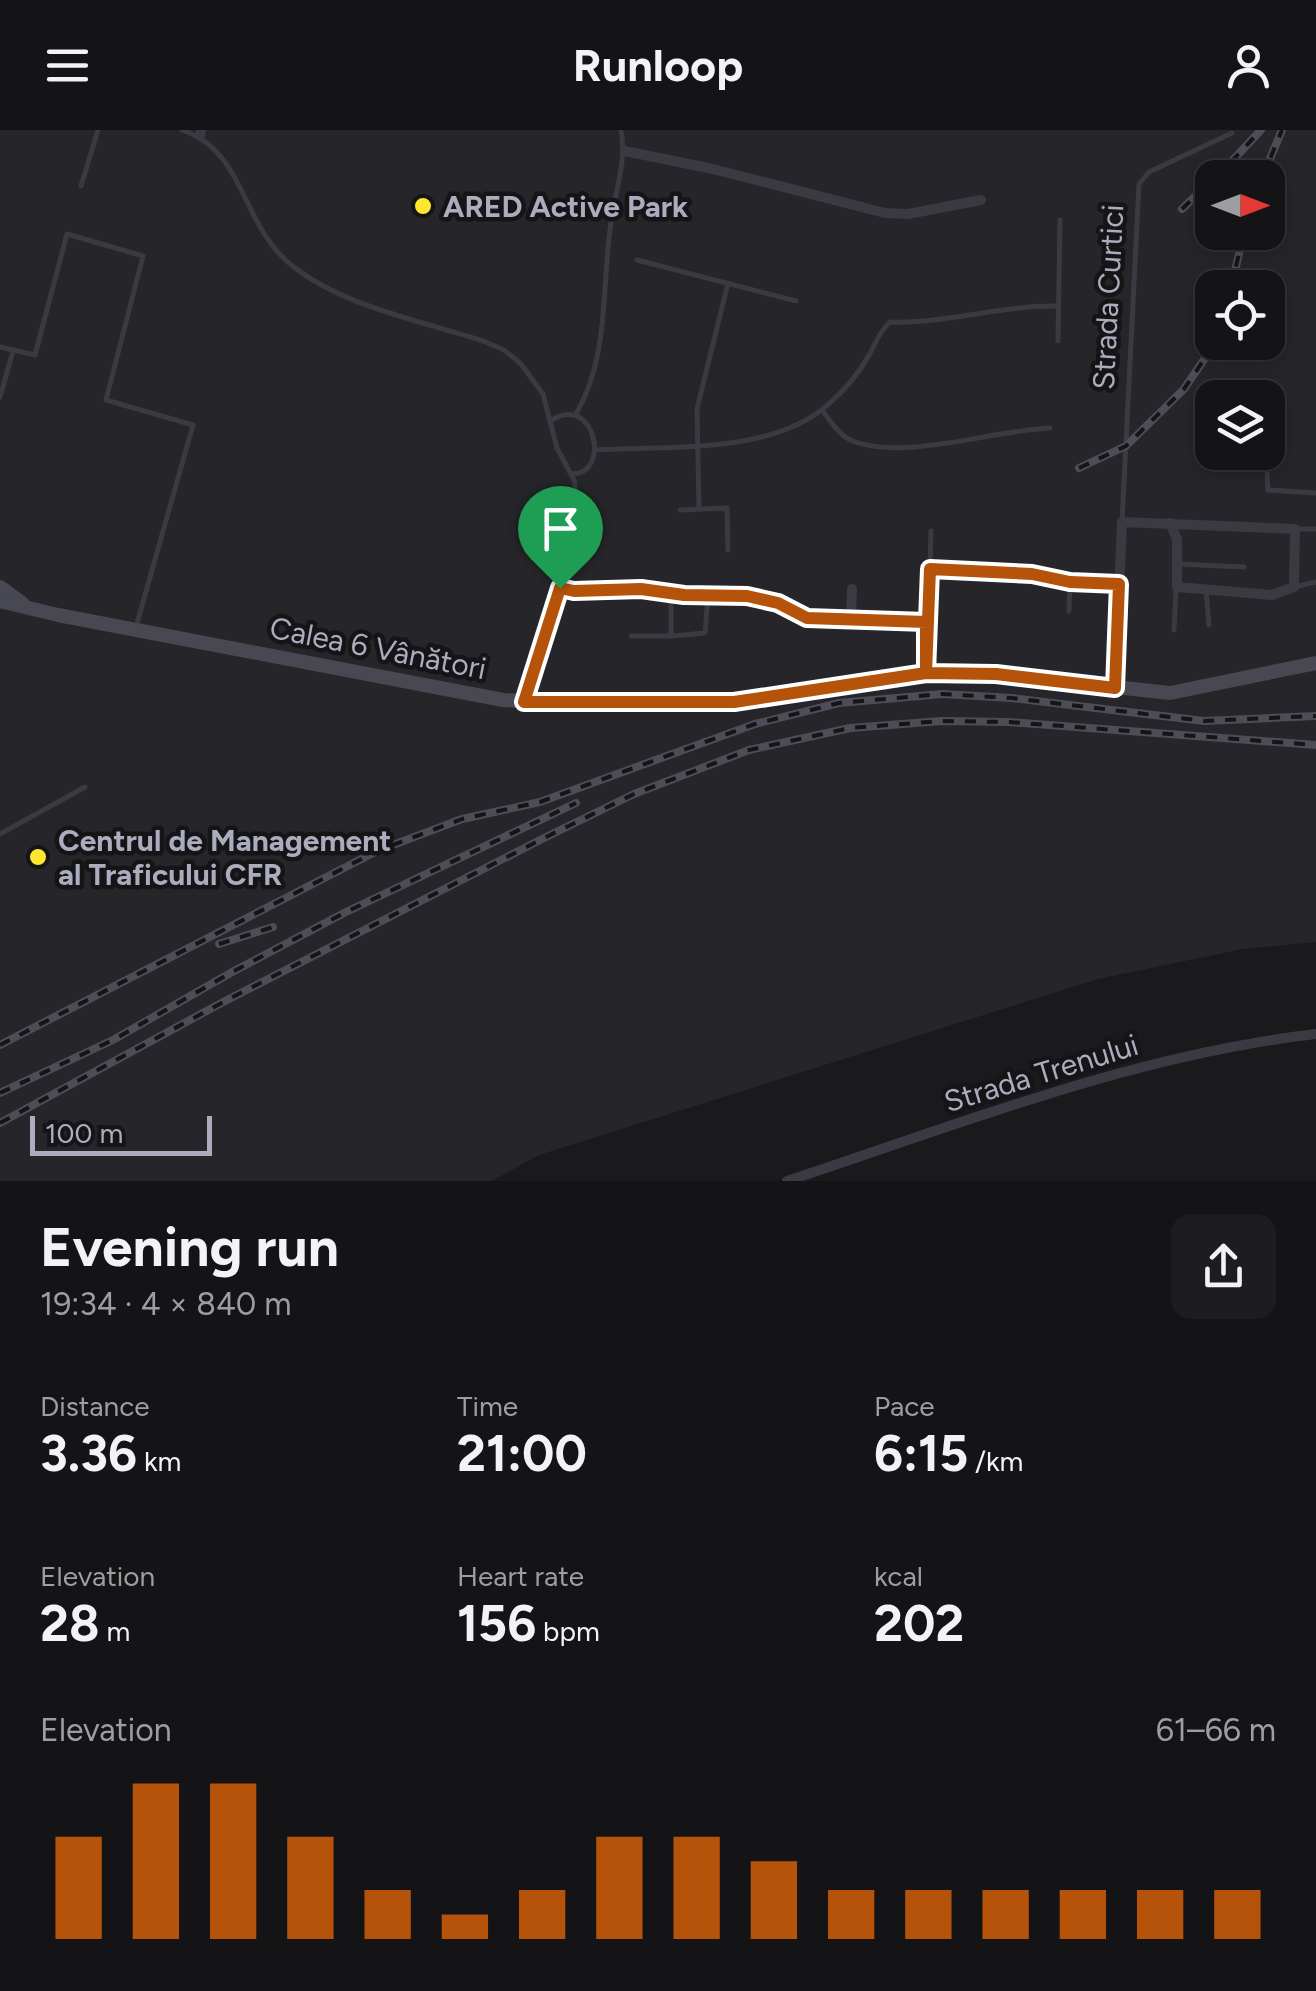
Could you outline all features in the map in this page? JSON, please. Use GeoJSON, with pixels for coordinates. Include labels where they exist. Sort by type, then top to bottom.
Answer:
{"type":"FeatureCollection","features":[{"type":"Feature","properties":{"kind":"main road","name":"Calea 6 Vânători"},"geometry":{"type":"LineString","coordinates":[[0,587],[27,608]]}},
{"type":"Feature","properties":{"kind":"main road","name":"Calea 6 Vânători"},"geometry":{"type":"LineString","coordinates":[[0,601],[524,702],[734,702],[926,673],[996,674],[1170,693],[1316,662]]}},
{"type":"Feature","properties":{"kind":"street"},"geometry":{"type":"LineString","coordinates":[[625,151],[885,213],[908,214],[981,200]]}},
{"type":"Feature","properties":{"kind":"street"},"geometry":{"type":"LineString","coordinates":[[1122,522],[1170,523],[1296,529],[1294,587],[1272,595],[1176,586],[1177,539],[1170,523]]}},
{"type":"Feature","properties":{"kind":"street","name":"Strada Curtici"},"geometry":{"type":"LineString","coordinates":[[1115,688],[1122,522]]}},
{"type":"Feature","properties":{"kind":"street"},"geometry":{"type":"LineString","coordinates":[[926,673],[930,569],[1032,574],[1070,582],[1119,584]]}},
{"type":"Feature","properties":{"kind":"street"},"geometry":{"type":"LineString","coordinates":[[524,702],[560,588],[747,596],[772,601],[807,618],[926,622]]}},
{"type":"Feature","properties":{"kind":"street"},"geometry":{"type":"LineString","coordinates":[[851,619],[852,589]]}},
{"type":"Feature","properties":{"kind":"street","name":"Strada Trenului"},"geometry":{"type":"LineString","coordinates":[[786,1181],[1101,1077],[1213,1051],[1316,1034]]}},
{"type":"Feature","properties":{"kind":"lane"},"geometry":{"type":"LineString","coordinates":[[81,186],[98,130]]}},
{"type":"Feature","properties":{"kind":"lane"},"geometry":{"type":"LineString","coordinates":[[182,130],[200,133],[233,172],[244,202],[266,241],[324,288],[504,350],[521,364],[542,394],[557,448],[575,482],[574,530],[560,588]]}},
{"type":"Feature","properties":{"kind":"lane"},"geometry":{"type":"LineString","coordinates":[[576,414],[587,395],[601,338],[611,220],[625,151],[622,130]]}},
{"type":"Feature","properties":{"kind":"lane","name":"Strada Curtici"},"geometry":{"type":"LineString","coordinates":[[1122,522],[1139,184],[1149,172],[1232,133]]}},
{"type":"Feature","properties":{"kind":"lane"},"geometry":{"type":"LineString","coordinates":[[1058,341],[1060,220]]}},
{"type":"Feature","properties":{"kind":"lane"},"geometry":{"type":"LineString","coordinates":[[0,347],[35,355],[67,234],[144,256],[106,400],[193,425],[135,630]]}},
{"type":"Feature","properties":{"kind":"lane"},"geometry":{"type":"LineString","coordinates":[[637,260],[796,300]]}},
{"type":"Feature","properties":{"kind":"lane"},"geometry":{"type":"LineString","coordinates":[[699,509],[697,410],[728,283]]}},
{"type":"Feature","properties":{"kind":"lane"},"geometry":{"type":"LineString","coordinates":[[596,450],[752,440],[793,426],[822,410],[851,381],[881,330],[890,322],[943,321],[1010,308],[1058,306]]}},
{"type":"Feature","properties":{"kind":"lane"},"geometry":{"type":"LineString","coordinates":[[0,397],[13,350]]}},
{"type":"Feature","properties":{"kind":"lane"},"geometry":{"type":"LineString","coordinates":[[0,374],[4,383]]}},
{"type":"Feature","properties":{"kind":"lane"},"geometry":{"type":"LineString","coordinates":[[822,410],[852,442],[885,447],[1050,428]]}},
{"type":"Feature","properties":{"kind":"lane"},"geometry":{"type":"LineString","coordinates":[[551,420],[562,413],[576,414],[585,421],[596,450],[588,467],[580,474],[572,474]]}},
{"type":"Feature","properties":{"kind":"lane"},"geometry":{"type":"LineString","coordinates":[[1267,470],[1268,490],[1316,493]]}},
{"type":"Feature","properties":{"kind":"lane"},"geometry":{"type":"LineString","coordinates":[[680,510],[727,508],[728,550]]}},
{"type":"Feature","properties":{"kind":"lane"},"geometry":{"type":"LineString","coordinates":[[1296,529],[1316,530]]}},
{"type":"Feature","properties":{"kind":"lane"},"geometry":{"type":"LineString","coordinates":[[930,569],[931,531]]}},
{"type":"Feature","properties":{"kind":"lane"},"geometry":{"type":"LineString","coordinates":[[1178,564],[1244,567]]}},
{"type":"Feature","properties":{"kind":"lane"},"geometry":{"type":"LineString","coordinates":[[1069,610],[1070,582]]}},
{"type":"Feature","properties":{"kind":"lane"},"geometry":{"type":"LineString","coordinates":[[1294,587],[1316,582]]}},
{"type":"Feature","properties":{"kind":"lane"},"geometry":{"type":"LineString","coordinates":[[1174,630],[1176,586]]}},
{"type":"Feature","properties":{"kind":"lane"},"geometry":{"type":"LineString","coordinates":[[1206,588],[1209,626]]}},
{"type":"Feature","properties":{"kind":"lane"},"geometry":{"type":"LineString","coordinates":[[671,592],[671,636]]}},
{"type":"Feature","properties":{"kind":"lane"},"geometry":{"type":"LineString","coordinates":[[631,636],[704,633],[708,596]]}},
{"type":"Feature","properties":{"kind":"lane"},"geometry":{"type":"LineString","coordinates":[[0,834],[85,787]]}},
{"type":"Feature","properties":{"kind":"shaded area"},"geometry":{"type":"Polygon","coordinates":[[[0,130],[1316,130],[1316,942],[1243,949],[1098,979],[539,1155],[492,1181],[0,1181],[0,130]]]}},
{"type":"Feature","properties":{"kind":"railway"},"geometry":{"type":"LineString","coordinates":[[1233,160],[1261,130]]}},
{"type":"Feature","properties":{"kind":"railway"},"geometry":{"type":"LineString","coordinates":[[1270,160],[1282,130]]}},
{"type":"Feature","properties":{"kind":"railway"},"geometry":{"type":"LineString","coordinates":[[1182,209],[1195,196]]}},
{"type":"Feature","properties":{"kind":"railway"},"geometry":{"type":"LineString","coordinates":[[1235,270],[1240,250]]}},
{"type":"Feature","properties":{"kind":"railway"},"geometry":{"type":"LineString","coordinates":[[1079,468],[1126,446],[1184,389],[1204,360]]}},
{"type":"Feature","properties":{"kind":"railway"},"geometry":{"type":"LineString","coordinates":[[0,1045],[377,851],[462,819],[540,802],[755,724],[839,703],[942,694],[1012,698],[1204,721],[1316,716]]}},
{"type":"Feature","properties":{"kind":"railway"},"geometry":{"type":"LineString","coordinates":[[0,1123],[225,1001],[544,838],[634,794],[749,750],[850,728],[942,721],[1009,722],[1316,745]]}},
{"type":"Feature","properties":{"kind":"railway"},"geometry":{"type":"LineString","coordinates":[[0,1093],[113,1040],[346,912],[576,803]]}},
{"type":"Feature","properties":{"kind":"railway"},"geometry":{"type":"LineString","coordinates":[[219,944],[273,927]]}},
{"type":"Feature","properties":{"kind":"place","name":"ARED Active Park"},"geometry":{"type":"Point","coordinates":[423,206]}},
{"type":"Feature","properties":{"kind":"place","name":"Centrul de Management al Traficului CFR"},"geometry":{"type":"Point","coordinates":[38,857]}},
{"type":"Feature","properties":{"kind":"route"},"geometry":{"type":"LineString","coordinates":[[560,588],[524,702],[734,702],[926,673],[930,569],[1032,574],[1070,582],[1119,584],[1115,688],[977,672],[926,673],[926,622],[807,618],[778,603],[747,596],[560,588]]}}]}
